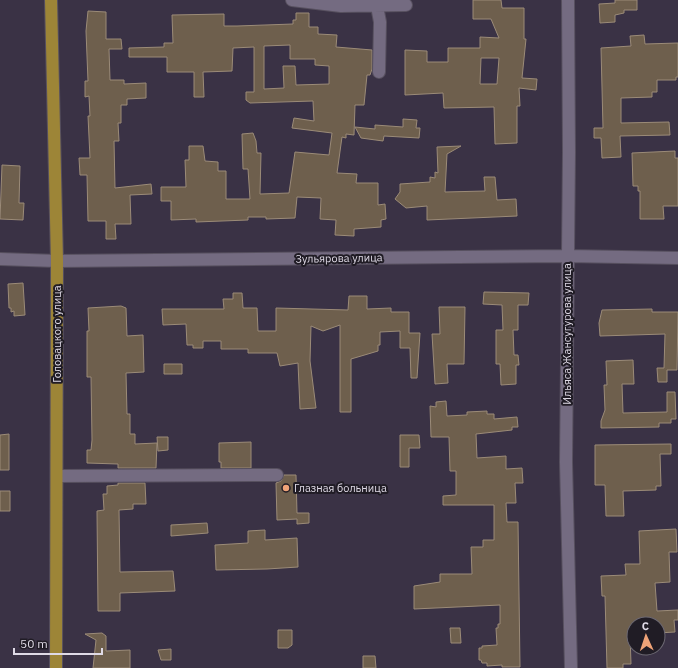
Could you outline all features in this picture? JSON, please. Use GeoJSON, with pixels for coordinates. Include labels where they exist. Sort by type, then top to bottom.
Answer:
{"type":"FeatureCollection","features":[{"type":"Feature","properties":{"kind":"main road","name":"Головацкого улица"},"geometry":{"type":"LineString","coordinates":[[51,0],[57,261],[56,668]]}},
{"type":"Feature","properties":{"kind":"street"},"geometry":{"type":"LineString","coordinates":[[292,0],[341,6],[379,3],[406,5]]}},
{"type":"Feature","properties":{"kind":"street","name":"Ильяса Жансугурова улица"},"geometry":{"type":"LineString","coordinates":[[568,0],[566,462],[571,668]]}},
{"type":"Feature","properties":{"kind":"street"},"geometry":{"type":"LineString","coordinates":[[379,3],[379,72]]}},
{"type":"Feature","properties":{"kind":"street","name":"Зульярова улица"},"geometry":{"type":"LineString","coordinates":[[0,259],[57,261],[567,256],[678,258]]}},
{"type":"Feature","properties":{"kind":"street"},"geometry":{"type":"LineString","coordinates":[[57,476],[277,474]]}},
{"type":"Feature","properties":{"kind":"building"},"geometry":{"type":"Polygon","coordinates":[[[473,0],[501,0],[502,8],[524,8],[524,39],[526,39],[522,78],[537,79],[536,90],[519,88],[520,106],[517,106],[517,143],[495,144],[494,107],[444,108],[443,93],[405,95],[405,50],[427,51],[427,62],[448,62],[448,48],[480,48],[480,37],[499,38],[491,19],[473,19],[473,0]],[[481,58],[480,84],[497,84],[499,58],[481,58]]]}},
{"type":"Feature","properties":{"kind":"building"},"geometry":{"type":"Polygon","coordinates":[[[615,0],[637,0],[637,10],[624,10],[624,13],[615,15],[615,22],[600,23],[599,4],[615,3],[615,0]]]}},
{"type":"Feature","properties":{"kind":"building"},"geometry":{"type":"Polygon","coordinates":[[[88,11],[106,12],[106,39],[121,39],[122,49],[109,49],[110,80],[124,80],[124,84],[146,83],[146,98],[127,99],[127,105],[121,105],[121,123],[118,123],[119,141],[114,141],[115,188],[151,184],[152,194],[130,195],[131,224],[115,224],[116,239],[106,239],[106,221],[88,221],[87,175],[80,175],[79,158],[90,158],[88,116],[90,116],[89,96],[85,97],[85,81],[88,81],[86,31],[88,11]]]}},
{"type":"Feature","properties":{"kind":"building"},"geometry":{"type":"Polygon","coordinates":[[[296,13],[309,13],[309,27],[318,27],[318,34],[337,35],[336,47],[372,50],[372,69],[370,75],[367,75],[364,105],[355,105],[354,135],[346,134],[346,138],[342,137],[337,173],[357,174],[356,183],[378,183],[378,205],[385,204],[386,219],[381,220],[381,227],[354,229],[354,236],[335,235],[336,220],[320,219],[321,198],[297,197],[295,218],[266,219],[266,217],[248,217],[248,220],[196,222],[196,219],[171,220],[171,201],[161,201],[161,187],[186,187],[185,160],[189,160],[189,146],[203,146],[205,161],[218,162],[218,171],[226,171],[226,199],[250,199],[248,169],[243,169],[242,134],[253,133],[256,141],[257,153],[261,153],[260,194],[289,193],[295,152],[329,155],[332,133],[292,128],[294,118],[314,121],[313,101],[250,103],[246,100],[246,92],[254,92],[254,47],[233,48],[232,71],[203,72],[204,97],[194,97],[194,72],[167,72],[167,57],[129,57],[129,48],[164,47],[164,43],[173,43],[172,15],[224,14],[224,26],[293,24],[293,20],[296,20],[296,13]],[[290,45],[264,46],[264,89],[284,88],[283,66],[295,66],[296,85],[329,84],[329,66],[315,65],[315,59],[290,59],[290,45]]]}},
{"type":"Feature","properties":{"kind":"building"},"geometry":{"type":"Polygon","coordinates":[[[644,35],[645,44],[678,43],[678,77],[676,77],[676,80],[657,80],[657,92],[652,92],[652,97],[621,98],[621,123],[669,122],[670,135],[620,136],[621,157],[602,158],[601,138],[594,138],[594,128],[603,128],[601,48],[631,46],[630,36],[644,35]]]}},
{"type":"Feature","properties":{"kind":"building"},"geometry":{"type":"Polygon","coordinates":[[[403,119],[417,120],[416,128],[420,128],[419,138],[384,136],[383,141],[361,138],[355,127],[375,129],[375,125],[403,127],[403,119]]]}},
{"type":"Feature","properties":{"kind":"building"},"geometry":{"type":"Polygon","coordinates":[[[461,146],[447,154],[445,192],[485,191],[484,177],[495,177],[497,200],[516,199],[517,216],[427,220],[427,206],[406,208],[395,199],[400,192],[400,184],[430,182],[430,177],[435,178],[435,172],[438,173],[437,147],[461,146]]]}},
{"type":"Feature","properties":{"kind":"building"},"geometry":{"type":"Polygon","coordinates":[[[675,151],[675,158],[678,158],[678,206],[663,206],[664,219],[640,219],[640,191],[638,191],[638,186],[633,186],[632,153],[675,151]]]}},
{"type":"Feature","properties":{"kind":"building"},"geometry":{"type":"Polygon","coordinates":[[[2,165],[20,166],[19,203],[24,203],[23,220],[0,219],[2,165]]]}},
{"type":"Feature","properties":{"kind":"building"},"geometry":{"type":"Polygon","coordinates":[[[23,283],[25,315],[14,316],[14,311],[11,312],[11,308],[9,308],[8,284],[23,283]]]}},
{"type":"Feature","properties":{"kind":"building"},"geometry":{"type":"Polygon","coordinates":[[[484,292],[529,293],[528,305],[518,305],[518,330],[513,330],[514,355],[518,355],[519,365],[516,365],[516,384],[501,385],[500,364],[496,364],[496,330],[503,330],[502,305],[483,304],[484,292]]]}},
{"type":"Feature","properties":{"kind":"building"},"geometry":{"type":"Polygon","coordinates":[[[233,293],[242,293],[243,308],[257,308],[258,331],[276,331],[276,308],[348,310],[349,296],[367,296],[367,309],[391,308],[391,312],[409,312],[409,333],[420,333],[417,378],[411,378],[410,348],[400,348],[400,331],[380,332],[380,345],[378,345],[378,351],[351,359],[351,412],[340,412],[340,325],[323,331],[311,326],[310,361],[316,408],[300,409],[298,363],[280,366],[277,353],[248,353],[248,349],[221,349],[221,341],[203,341],[203,348],[193,348],[193,345],[187,345],[186,324],[163,325],[162,309],[224,309],[223,299],[233,299],[233,293]]]}},
{"type":"Feature","properties":{"kind":"building"},"geometry":{"type":"Polygon","coordinates":[[[121,306],[126,308],[127,336],[143,335],[144,372],[126,373],[127,414],[130,414],[130,434],[135,434],[135,444],[157,443],[156,468],[118,468],[118,464],[87,463],[87,450],[91,450],[92,440],[91,377],[87,377],[87,331],[89,331],[88,308],[121,306]]]}},
{"type":"Feature","properties":{"kind":"building"},"geometry":{"type":"Polygon","coordinates":[[[439,307],[465,307],[464,364],[447,364],[448,383],[435,384],[432,334],[440,334],[439,307]]]}},
{"type":"Feature","properties":{"kind":"building"},"geometry":{"type":"Polygon","coordinates":[[[652,309],[652,312],[678,312],[677,370],[667,370],[667,382],[658,382],[657,368],[664,368],[665,334],[600,336],[599,323],[602,310],[652,309]]]}},
{"type":"Feature","properties":{"kind":"building"},"geometry":{"type":"Polygon","coordinates":[[[633,360],[634,384],[622,384],[623,413],[667,412],[667,392],[675,392],[676,419],[671,419],[671,423],[659,423],[659,427],[601,428],[601,421],[605,410],[604,385],[607,385],[606,361],[633,360]]]}},
{"type":"Feature","properties":{"kind":"building"},"geometry":{"type":"Polygon","coordinates":[[[164,364],[182,364],[182,374],[164,374],[164,364]]]}},
{"type":"Feature","properties":{"kind":"building"},"geometry":{"type":"Polygon","coordinates":[[[446,401],[447,416],[467,415],[467,412],[487,411],[487,414],[494,414],[494,419],[517,417],[518,427],[512,427],[512,430],[476,434],[477,458],[506,456],[506,469],[522,468],[523,483],[515,483],[516,503],[506,503],[507,522],[518,522],[520,667],[502,667],[502,665],[487,666],[487,663],[482,663],[481,660],[479,660],[479,648],[482,648],[482,646],[497,645],[496,628],[498,628],[498,624],[500,624],[500,605],[414,609],[414,586],[440,582],[440,574],[472,574],[471,547],[483,547],[483,540],[494,540],[494,505],[443,505],[443,496],[456,495],[456,471],[450,471],[449,437],[431,437],[430,406],[436,407],[436,402],[446,401]]]}},
{"type":"Feature","properties":{"kind":"building"},"geometry":{"type":"Polygon","coordinates":[[[9,434],[9,470],[0,470],[0,435],[9,434]]]}},
{"type":"Feature","properties":{"kind":"building"},"geometry":{"type":"Polygon","coordinates":[[[400,435],[419,435],[420,448],[409,448],[409,467],[400,467],[400,435]]]}},
{"type":"Feature","properties":{"kind":"building"},"geometry":{"type":"Polygon","coordinates":[[[157,437],[168,437],[168,450],[158,451],[157,437]]]}},
{"type":"Feature","properties":{"kind":"building"},"geometry":{"type":"Polygon","coordinates":[[[251,442],[251,468],[221,468],[221,462],[219,462],[219,443],[251,442]]]}},
{"type":"Feature","properties":{"kind":"building"},"geometry":{"type":"Polygon","coordinates":[[[671,444],[671,454],[660,454],[661,486],[656,486],[656,490],[623,491],[624,516],[606,516],[605,485],[595,485],[595,445],[671,444]]]}},
{"type":"Feature","properties":{"kind":"building","name":"Глазная больница"},"geometry":{"type":"Polygon","coordinates":[[[284,475],[296,475],[297,513],[309,513],[309,523],[297,524],[297,519],[277,520],[276,483],[281,481],[284,475]]]}},
{"type":"Feature","properties":{"kind":"building"},"geometry":{"type":"Polygon","coordinates":[[[118,483],[145,483],[146,504],[133,504],[133,509],[119,510],[120,572],[173,571],[175,591],[120,593],[120,611],[98,611],[97,511],[104,510],[103,494],[107,494],[107,486],[118,485],[118,483]]]}},
{"type":"Feature","properties":{"kind":"building"},"geometry":{"type":"Polygon","coordinates":[[[0,491],[10,491],[10,511],[0,511],[0,491]]]}},
{"type":"Feature","properties":{"kind":"building"},"geometry":{"type":"Polygon","coordinates":[[[207,523],[208,533],[171,536],[171,525],[207,523]]]}},
{"type":"Feature","properties":{"kind":"building"},"geometry":{"type":"Polygon","coordinates":[[[676,529],[677,552],[669,552],[670,582],[655,583],[657,611],[678,610],[678,620],[674,620],[675,632],[666,633],[666,616],[626,616],[626,656],[631,656],[631,664],[623,664],[623,668],[607,668],[605,596],[602,596],[601,576],[626,575],[625,564],[640,564],[639,531],[676,529]]]}},
{"type":"Feature","properties":{"kind":"building"},"geometry":{"type":"Polygon","coordinates":[[[265,530],[265,540],[297,538],[298,567],[216,570],[215,545],[248,543],[248,531],[265,530]]]}},
{"type":"Feature","properties":{"kind":"building"},"geometry":{"type":"Polygon","coordinates":[[[450,628],[460,628],[461,643],[451,643],[450,628]]]}},
{"type":"Feature","properties":{"kind":"building"},"geometry":{"type":"Polygon","coordinates":[[[278,630],[292,630],[292,645],[288,648],[278,648],[278,630]]]}},
{"type":"Feature","properties":{"kind":"building"},"geometry":{"type":"Polygon","coordinates":[[[102,633],[106,636],[106,651],[130,650],[130,668],[93,668],[96,640],[85,634],[102,633]]]}},
{"type":"Feature","properties":{"kind":"building"},"geometry":{"type":"Polygon","coordinates":[[[171,649],[171,660],[161,660],[158,650],[171,649]]]}},
{"type":"Feature","properties":{"kind":"building"},"geometry":{"type":"Polygon","coordinates":[[[363,656],[375,656],[376,668],[363,668],[363,656]]]}},
{"type":"Feature","properties":{"kind":"place","name":"Глазная больница"},"geometry":{"type":"Point","coordinates":[286,488]}}]}
